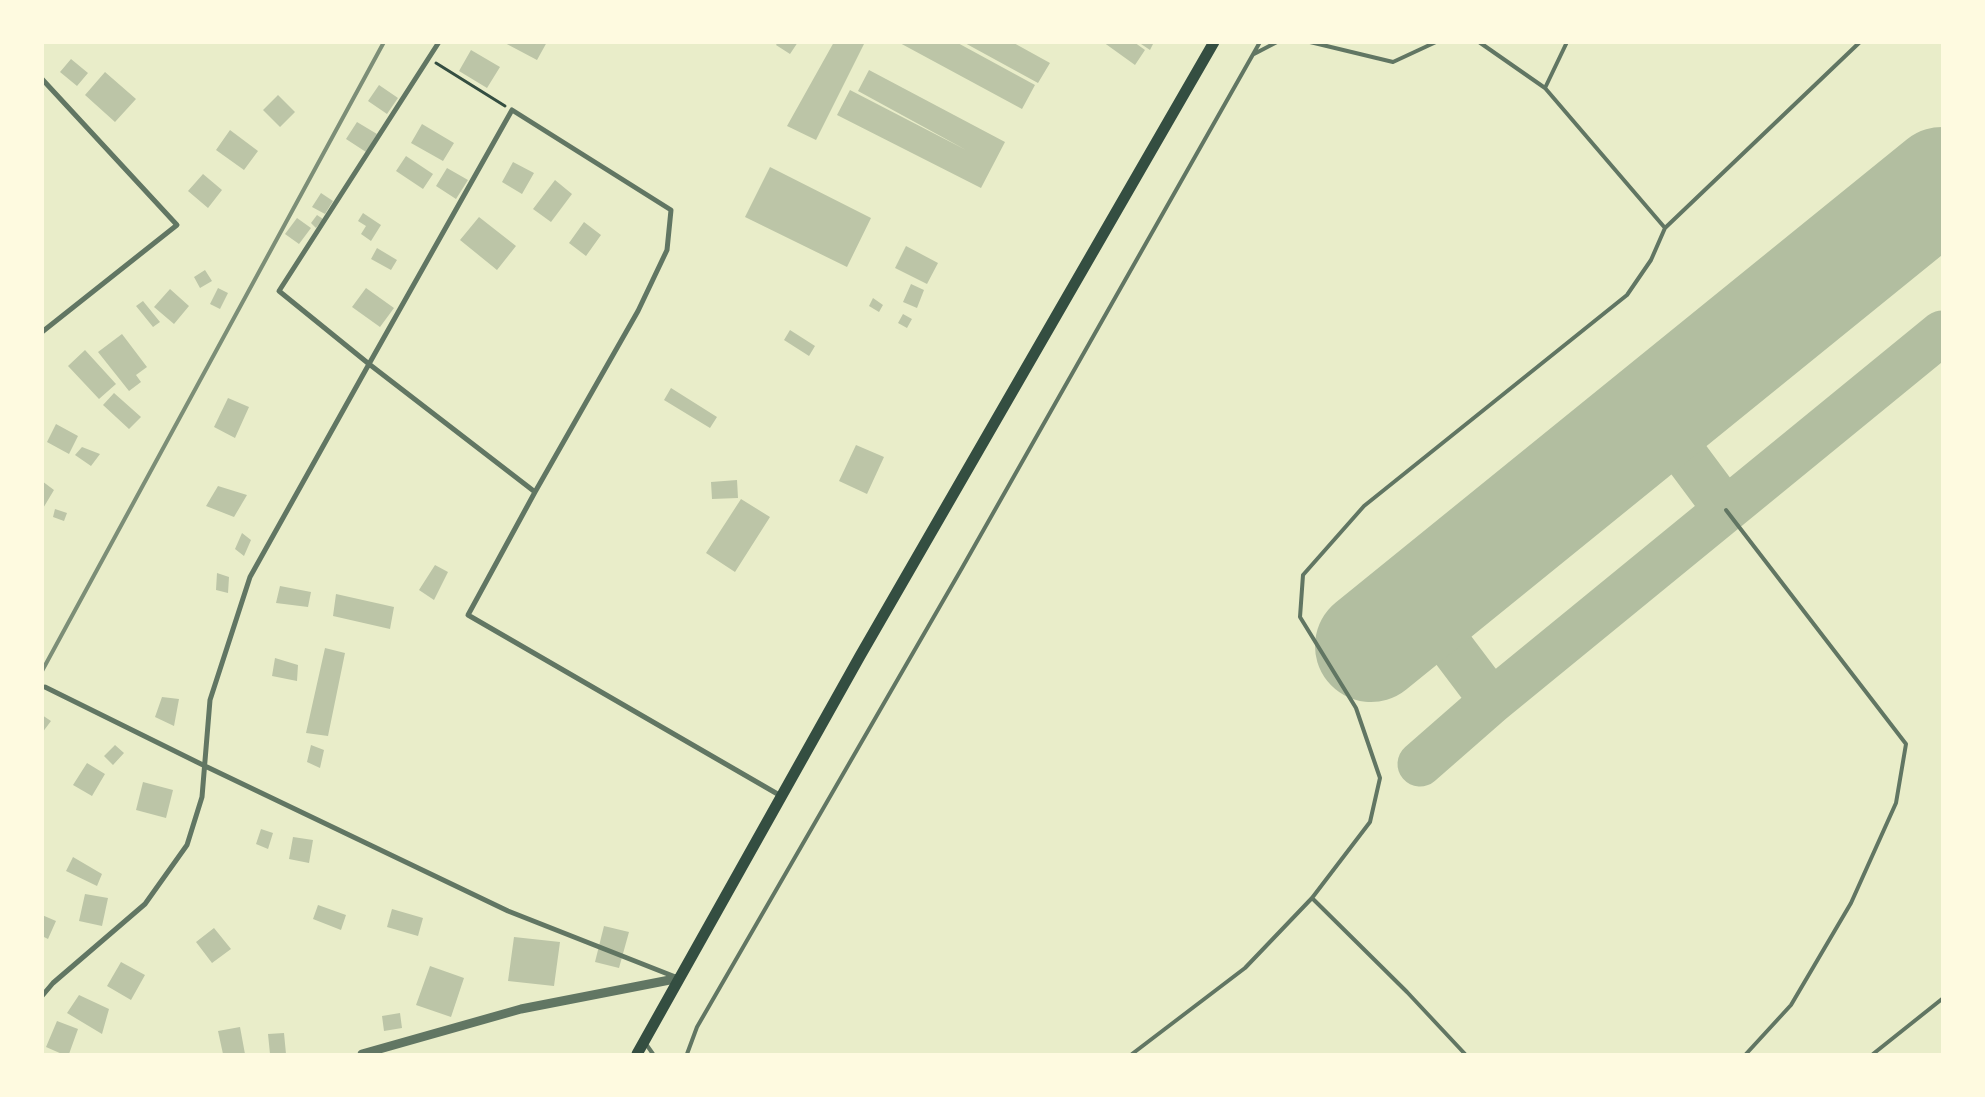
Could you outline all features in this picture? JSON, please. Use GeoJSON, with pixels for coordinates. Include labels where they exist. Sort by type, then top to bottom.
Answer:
{"type":"FeatureCollection","features":[{"type":"Feature","properties":{"kind":"highway"},"geometry":{"type":"LineString","coordinates":[[638,1054],[781,796],[1214,42]]}},
{"type":"Feature","properties":{"kind":"street"},"geometry":{"type":"LineString","coordinates":[[439,42],[279,291],[369,364],[535,492]]}},
{"type":"Feature","properties":{"kind":"street"},"geometry":{"type":"LineString","coordinates":[[42,79],[177,225],[42,332]]}},
{"type":"Feature","properties":{"kind":"street"},"geometry":{"type":"LineString","coordinates":[[42,996],[53,983],[144,904],[188,845],[202,797],[210,700],[250,577],[512,110],[671,210],[667,250],[638,312],[535,492],[468,615],[781,796]]}},
{"type":"Feature","properties":{"kind":"street"},"geometry":{"type":"LineString","coordinates":[[45,687],[508,911],[680,978]]}},
{"type":"Feature","properties":{"kind":"street"},"geometry":{"type":"LineString","coordinates":[[362,1054],[521,1009],[680,978]]}},
{"type":"Feature","properties":{"kind":"lane"},"geometry":{"type":"LineString","coordinates":[[686,1054],[697,1027],[962,568],[1260,42]]}},
{"type":"Feature","properties":{"kind":"lane"},"geometry":{"type":"LineString","coordinates":[[1254,54],[1277,42]]}},
{"type":"Feature","properties":{"kind":"lane"},"geometry":{"type":"LineString","coordinates":[[1310,42],[1393,62],[1436,42]]}},
{"type":"Feature","properties":{"kind":"lane"},"geometry":{"type":"LineString","coordinates":[[1479,42],[1545,88],[1665,228]]}},
{"type":"Feature","properties":{"kind":"lane"},"geometry":{"type":"LineString","coordinates":[[1545,88],[1567,42]]}},
{"type":"Feature","properties":{"kind":"lane"},"geometry":{"type":"LineString","coordinates":[[1132,1054],[1244,968],[1312,898],[1370,822],[1380,778],[1356,708],[1300,616],[1303,575],[1364,506],[1627,295],[1651,260],[1665,228],[1860,42]]}},
{"type":"Feature","properties":{"kind":"lane"},"geometry":{"type":"LineString","coordinates":[[1726,510],[1906,744],[1896,803],[1851,902],[1791,1005],[1746,1054]]}},
{"type":"Feature","properties":{"kind":"lane"},"geometry":{"type":"LineString","coordinates":[[1312,898],[1407,992],[1465,1054]]}},
{"type":"Feature","properties":{"kind":"lane"},"geometry":{"type":"LineString","coordinates":[[1874,1054],[1942,999]]}},
{"type":"Feature","properties":{"kind":"lane"},"geometry":{"type":"LineString","coordinates":[[644,1042],[653,1054]]}},
{"type":"Feature","properties":{"kind":"path"},"geometry":{"type":"LineString","coordinates":[[429,58],[512,110]]}},
{"type":"Feature","properties":{"kind":"building"},"geometry":{"type":"Polygon","coordinates":[[[503,42],[547,42],[537,60],[503,42]]]}},
{"type":"Feature","properties":{"kind":"building"},"geometry":{"type":"Polygon","coordinates":[[[778,42],[798,42],[790,54],[776,45],[778,42]]]}},
{"type":"Feature","properties":{"kind":"building"},"geometry":{"type":"Polygon","coordinates":[[[834,42],[865,42],[816,140],[787,126],[834,42]]]}},
{"type":"Feature","properties":{"kind":"building"},"geometry":{"type":"Polygon","coordinates":[[[898,42],[956,42],[1035,85],[1022,109],[898,42]]]}},
{"type":"Feature","properties":{"kind":"building"},"geometry":{"type":"Polygon","coordinates":[[[963,42],[1012,42],[1050,63],[1038,83],[963,42]]]}},
{"type":"Feature","properties":{"kind":"building"},"geometry":{"type":"Polygon","coordinates":[[[1103,42],[1134,42],[1145,50],[1135,65],[1103,42]]]}},
{"type":"Feature","properties":{"kind":"building"},"geometry":{"type":"Polygon","coordinates":[[[1138,42],[1154,42],[1150,50],[1138,42]]]}},
{"type":"Feature","properties":{"kind":"building"},"geometry":{"type":"Polygon","coordinates":[[[471,50],[500,67],[487,88],[459,71],[471,50]]]}},
{"type":"Feature","properties":{"kind":"building"},"geometry":{"type":"Polygon","coordinates":[[[71,59],[88,73],[77,86],[60,72],[71,59]]]}},
{"type":"Feature","properties":{"kind":"building"},"geometry":{"type":"Polygon","coordinates":[[[869,70],[1005,142],[981,188],[837,115],[850,90],[966,150],[858,91],[869,70]]]}},
{"type":"Feature","properties":{"kind":"building"},"geometry":{"type":"Polygon","coordinates":[[[105,72],[136,99],[115,122],[85,95],[105,72]]]}},
{"type":"Feature","properties":{"kind":"building"},"geometry":{"type":"Polygon","coordinates":[[[379,85],[398,98],[387,114],[368,101],[379,85]]]}},
{"type":"Feature","properties":{"kind":"building"},"geometry":{"type":"Polygon","coordinates":[[[278,95],[295,112],[280,127],[263,110],[278,95]]]}},
{"type":"Feature","properties":{"kind":"building"},"geometry":{"type":"Polygon","coordinates":[[[357,122],[377,134],[366,152],[346,139],[357,122]]]}},
{"type":"Feature","properties":{"kind":"building"},"geometry":{"type":"Polygon","coordinates":[[[422,124],[454,143],[443,161],[411,143],[422,124]]]}},
{"type":"Feature","properties":{"kind":"building"},"geometry":{"type":"Polygon","coordinates":[[[230,130],[258,151],[244,170],[216,150],[230,130]]]}},
{"type":"Feature","properties":{"kind":"building"},"geometry":{"type":"Polygon","coordinates":[[[406,156],[433,174],[423,189],[396,171],[406,156]]]}},
{"type":"Feature","properties":{"kind":"building"},"geometry":{"type":"Polygon","coordinates":[[[513,162],[534,173],[522,194],[502,182],[513,162]]]}},
{"type":"Feature","properties":{"kind":"building"},"geometry":{"type":"Polygon","coordinates":[[[770,167],[871,218],[847,267],[745,217],[770,167]]]}},
{"type":"Feature","properties":{"kind":"building"},"geometry":{"type":"Polygon","coordinates":[[[447,168],[468,180],[456,199],[436,186],[447,168]]]}},
{"type":"Feature","properties":{"kind":"building"},"geometry":{"type":"Polygon","coordinates":[[[203,174],[222,190],[208,208],[188,191],[203,174]]]}},
{"type":"Feature","properties":{"kind":"building"},"geometry":{"type":"Polygon","coordinates":[[[555,180],[572,194],[551,222],[533,209],[555,180]]]}},
{"type":"Feature","properties":{"kind":"building"},"geometry":{"type":"Polygon","coordinates":[[[321,193],[333,201],[325,214],[312,207],[321,193]]]}},
{"type":"Feature","properties":{"kind":"building"},"geometry":{"type":"Polygon","coordinates":[[[363,213],[381,225],[371,241],[361,234],[366,226],[358,221],[363,213]]]}},
{"type":"Feature","properties":{"kind":"building"},"geometry":{"type":"Polygon","coordinates":[[[317,215],[323,219],[316,228],[311,223],[317,215]]]}},
{"type":"Feature","properties":{"kind":"building"},"geometry":{"type":"Polygon","coordinates":[[[479,217],[516,246],[497,270],[460,240],[479,217]]]}},
{"type":"Feature","properties":{"kind":"building"},"geometry":{"type":"Polygon","coordinates":[[[297,218],[311,228],[299,244],[285,234],[297,218]]]}},
{"type":"Feature","properties":{"kind":"building"},"geometry":{"type":"Polygon","coordinates":[[[584,222],[601,235],[586,256],[569,243],[584,222]]]}},
{"type":"Feature","properties":{"kind":"building"},"geometry":{"type":"Polygon","coordinates":[[[906,246],[938,263],[927,284],[895,268],[906,246]]]}},
{"type":"Feature","properties":{"kind":"building"},"geometry":{"type":"Polygon","coordinates":[[[377,248],[397,260],[391,270],[371,259],[377,248]]]}},
{"type":"Feature","properties":{"kind":"building"},"geometry":{"type":"Polygon","coordinates":[[[205,270],[212,281],[200,288],[194,277],[205,270]]]}},
{"type":"Feature","properties":{"kind":"building"},"geometry":{"type":"Polygon","coordinates":[[[911,284],[924,290],[917,308],[903,302],[911,284]]]}},
{"type":"Feature","properties":{"kind":"building"},"geometry":{"type":"Polygon","coordinates":[[[218,288],[228,293],[220,309],[210,304],[218,288]]]}},
{"type":"Feature","properties":{"kind":"building"},"geometry":{"type":"Polygon","coordinates":[[[366,288],[394,308],[380,327],[352,307],[366,288]]]}},
{"type":"Feature","properties":{"kind":"building"},"geometry":{"type":"Polygon","coordinates":[[[170,289],[189,306],[174,324],[154,307],[170,289]]]}},
{"type":"Feature","properties":{"kind":"building"},"geometry":{"type":"Polygon","coordinates":[[[873,298],[883,305],[879,312],[869,306],[873,298]]]}},
{"type":"Feature","properties":{"kind":"building"},"geometry":{"type":"Polygon","coordinates":[[[143,301],[160,322],[153,327],[136,306],[143,301]]]}},
{"type":"Feature","properties":{"kind":"building"},"geometry":{"type":"Polygon","coordinates":[[[903,314],[912,319],[907,328],[898,323],[903,314]]]}},
{"type":"Feature","properties":{"kind":"building"},"geometry":{"type":"Polygon","coordinates":[[[790,330],[815,346],[809,356],[784,340],[790,330]]]}},
{"type":"Feature","properties":{"kind":"building"},"geometry":{"type":"Polygon","coordinates":[[[122,334],[147,367],[136,375],[141,382],[129,391],[98,352],[122,334]]]}},
{"type":"Feature","properties":{"kind":"building"},"geometry":{"type":"Polygon","coordinates":[[[85,350],[116,384],[99,399],[68,366],[85,350]]]}},
{"type":"Feature","properties":{"kind":"building"},"geometry":{"type":"Polygon","coordinates":[[[671,388],[717,417],[710,428],[664,400],[671,388]]]}},
{"type":"Feature","properties":{"kind":"building"},"geometry":{"type":"Polygon","coordinates":[[[114,393],[141,417],[129,429],[103,405],[114,393]]]}},
{"type":"Feature","properties":{"kind":"building"},"geometry":{"type":"Polygon","coordinates":[[[228,398],[249,407],[235,438],[214,427],[228,398]]]}},
{"type":"Feature","properties":{"kind":"building"},"geometry":{"type":"Polygon","coordinates":[[[56,424],[78,436],[69,454],[47,442],[56,424]]]}},
{"type":"Feature","properties":{"kind":"building"},"geometry":{"type":"Polygon","coordinates":[[[856,445],[884,457],[867,494],[839,481],[856,445]]]}},
{"type":"Feature","properties":{"kind":"building"},"geometry":{"type":"Polygon","coordinates":[[[82,447],[100,454],[91,466],[75,455],[82,447]]]}},
{"type":"Feature","properties":{"kind":"building"},"geometry":{"type":"Polygon","coordinates":[[[737,480],[738,498],[712,499],[711,482],[737,480]]]}},
{"type":"Feature","properties":{"kind":"building"},"geometry":{"type":"Polygon","coordinates":[[[42,481],[54,490],[42,510],[42,481]]]}},
{"type":"Feature","properties":{"kind":"building"},"geometry":{"type":"Polygon","coordinates":[[[218,486],[247,495],[234,517],[206,506],[218,486]]]}},
{"type":"Feature","properties":{"kind":"building"},"geometry":{"type":"Polygon","coordinates":[[[741,499],[770,517],[735,572],[706,553],[741,499]]]}},
{"type":"Feature","properties":{"kind":"building"},"geometry":{"type":"Polygon","coordinates":[[[55,509],[67,513],[64,521],[53,517],[55,509]]]}},
{"type":"Feature","properties":{"kind":"building"},"geometry":{"type":"Polygon","coordinates":[[[242,533],[251,540],[244,556],[235,549],[242,533]]]}},
{"type":"Feature","properties":{"kind":"building"},"geometry":{"type":"Polygon","coordinates":[[[435,565],[448,572],[434,600],[419,590],[435,565]]]}},
{"type":"Feature","properties":{"kind":"building"},"geometry":{"type":"Polygon","coordinates":[[[217,573],[229,577],[228,593],[216,590],[217,573]]]}},
{"type":"Feature","properties":{"kind":"building"},"geometry":{"type":"Polygon","coordinates":[[[280,586],[311,592],[308,607],[276,603],[280,586]]]}},
{"type":"Feature","properties":{"kind":"building"},"geometry":{"type":"Polygon","coordinates":[[[336,594],[394,607],[390,629],[333,616],[336,594]]]}},
{"type":"Feature","properties":{"kind":"building"},"geometry":{"type":"Polygon","coordinates":[[[325,648],[345,653],[328,736],[306,733],[325,648]]]}},
{"type":"Feature","properties":{"kind":"building"},"geometry":{"type":"Polygon","coordinates":[[[275,658],[298,665],[297,681],[272,676],[275,658]]]}},
{"type":"Feature","properties":{"kind":"building"},"geometry":{"type":"Polygon","coordinates":[[[162,697],[179,699],[174,726],[155,717],[162,697]]]}},
{"type":"Feature","properties":{"kind":"building"},"geometry":{"type":"Polygon","coordinates":[[[42,715],[51,721],[42,733],[42,715]]]}},
{"type":"Feature","properties":{"kind":"building"},"geometry":{"type":"Polygon","coordinates":[[[115,745],[124,753],[113,765],[104,756],[115,745]]]}},
{"type":"Feature","properties":{"kind":"building"},"geometry":{"type":"Polygon","coordinates":[[[311,745],[324,750],[320,768],[307,762],[311,745]]]}},
{"type":"Feature","properties":{"kind":"building"},"geometry":{"type":"Polygon","coordinates":[[[87,763],[105,774],[92,796],[73,785],[87,763]]]}},
{"type":"Feature","properties":{"kind":"building"},"geometry":{"type":"Polygon","coordinates":[[[143,782],[173,790],[166,818],[136,810],[143,782]]]}},
{"type":"Feature","properties":{"kind":"building"},"geometry":{"type":"Polygon","coordinates":[[[261,829],[273,833],[268,849],[256,844],[261,829]]]}},
{"type":"Feature","properties":{"kind":"building"},"geometry":{"type":"Polygon","coordinates":[[[293,837],[313,840],[309,863],[289,859],[293,837]]]}},
{"type":"Feature","properties":{"kind":"building"},"geometry":{"type":"Polygon","coordinates":[[[73,857],[102,874],[97,886],[66,871],[73,857]]]}},
{"type":"Feature","properties":{"kind":"building"},"geometry":{"type":"Polygon","coordinates":[[[85,894],[108,898],[102,926],[79,921],[85,894]]]}},
{"type":"Feature","properties":{"kind":"building"},"geometry":{"type":"Polygon","coordinates":[[[318,905],[346,915],[341,930],[313,919],[318,905]]]}},
{"type":"Feature","properties":{"kind":"building"},"geometry":{"type":"Polygon","coordinates":[[[392,909],[423,918],[418,936],[387,927],[392,909]]]}},
{"type":"Feature","properties":{"kind":"building"},"geometry":{"type":"Polygon","coordinates":[[[42,915],[56,921],[48,939],[42,936],[42,915]]]}},
{"type":"Feature","properties":{"kind":"building"},"geometry":{"type":"Polygon","coordinates":[[[604,926],[629,932],[619,968],[595,962],[604,926]]]}},
{"type":"Feature","properties":{"kind":"building"},"geometry":{"type":"Polygon","coordinates":[[[214,928],[231,949],[212,963],[196,942],[214,928]]]}},
{"type":"Feature","properties":{"kind":"building"},"geometry":{"type":"Polygon","coordinates":[[[514,937],[560,942],[554,986],[508,981],[514,937]]]}},
{"type":"Feature","properties":{"kind":"building"},"geometry":{"type":"Polygon","coordinates":[[[121,962],[145,975],[131,1000],[107,986],[121,962]]]}},
{"type":"Feature","properties":{"kind":"building"},"geometry":{"type":"Polygon","coordinates":[[[430,966],[464,978],[451,1017],[416,1005],[430,966]]]}},
{"type":"Feature","properties":{"kind":"building"},"geometry":{"type":"Polygon","coordinates":[[[79,995],[109,1009],[102,1034],[67,1013],[79,995]]]}},
{"type":"Feature","properties":{"kind":"building"},"geometry":{"type":"Polygon","coordinates":[[[400,1013],[402,1028],[384,1031],[382,1016],[400,1013]]]}},
{"type":"Feature","properties":{"kind":"building"},"geometry":{"type":"Polygon","coordinates":[[[57,1021],[78,1029],[69,1054],[62,1054],[46,1047],[57,1021]]]}},
{"type":"Feature","properties":{"kind":"building"},"geometry":{"type":"Polygon","coordinates":[[[240,1027],[245,1054],[223,1054],[218,1031],[240,1027]]]}},
{"type":"Feature","properties":{"kind":"building"},"geometry":{"type":"Polygon","coordinates":[[[284,1033],[286,1054],[270,1054],[268,1034],[284,1033]]]}},
{"type":"Feature","properties":{"kind":"taxiway"},"geometry":{"type":"LineString","coordinates":[[1420,764],[1492,701],[1942,333]]}},
{"type":"Feature","properties":{"kind":"taxiway"},"geometry":{"type":"LineString","coordinates":[[1656,416],[1726,510]]}},
{"type":"Feature","properties":{"kind":"taxiway"},"geometry":{"type":"LineString","coordinates":[[1421,607],[1492,701]]}},
{"type":"Feature","properties":{"kind":"runway"},"geometry":{"type":"LineString","coordinates":[[1371,646],[1942,183]]}},
{"type":"Feature","properties":{"kind":"railway"},"geometry":{"type":"LineString","coordinates":[[42,671],[384,42]]}}]}
